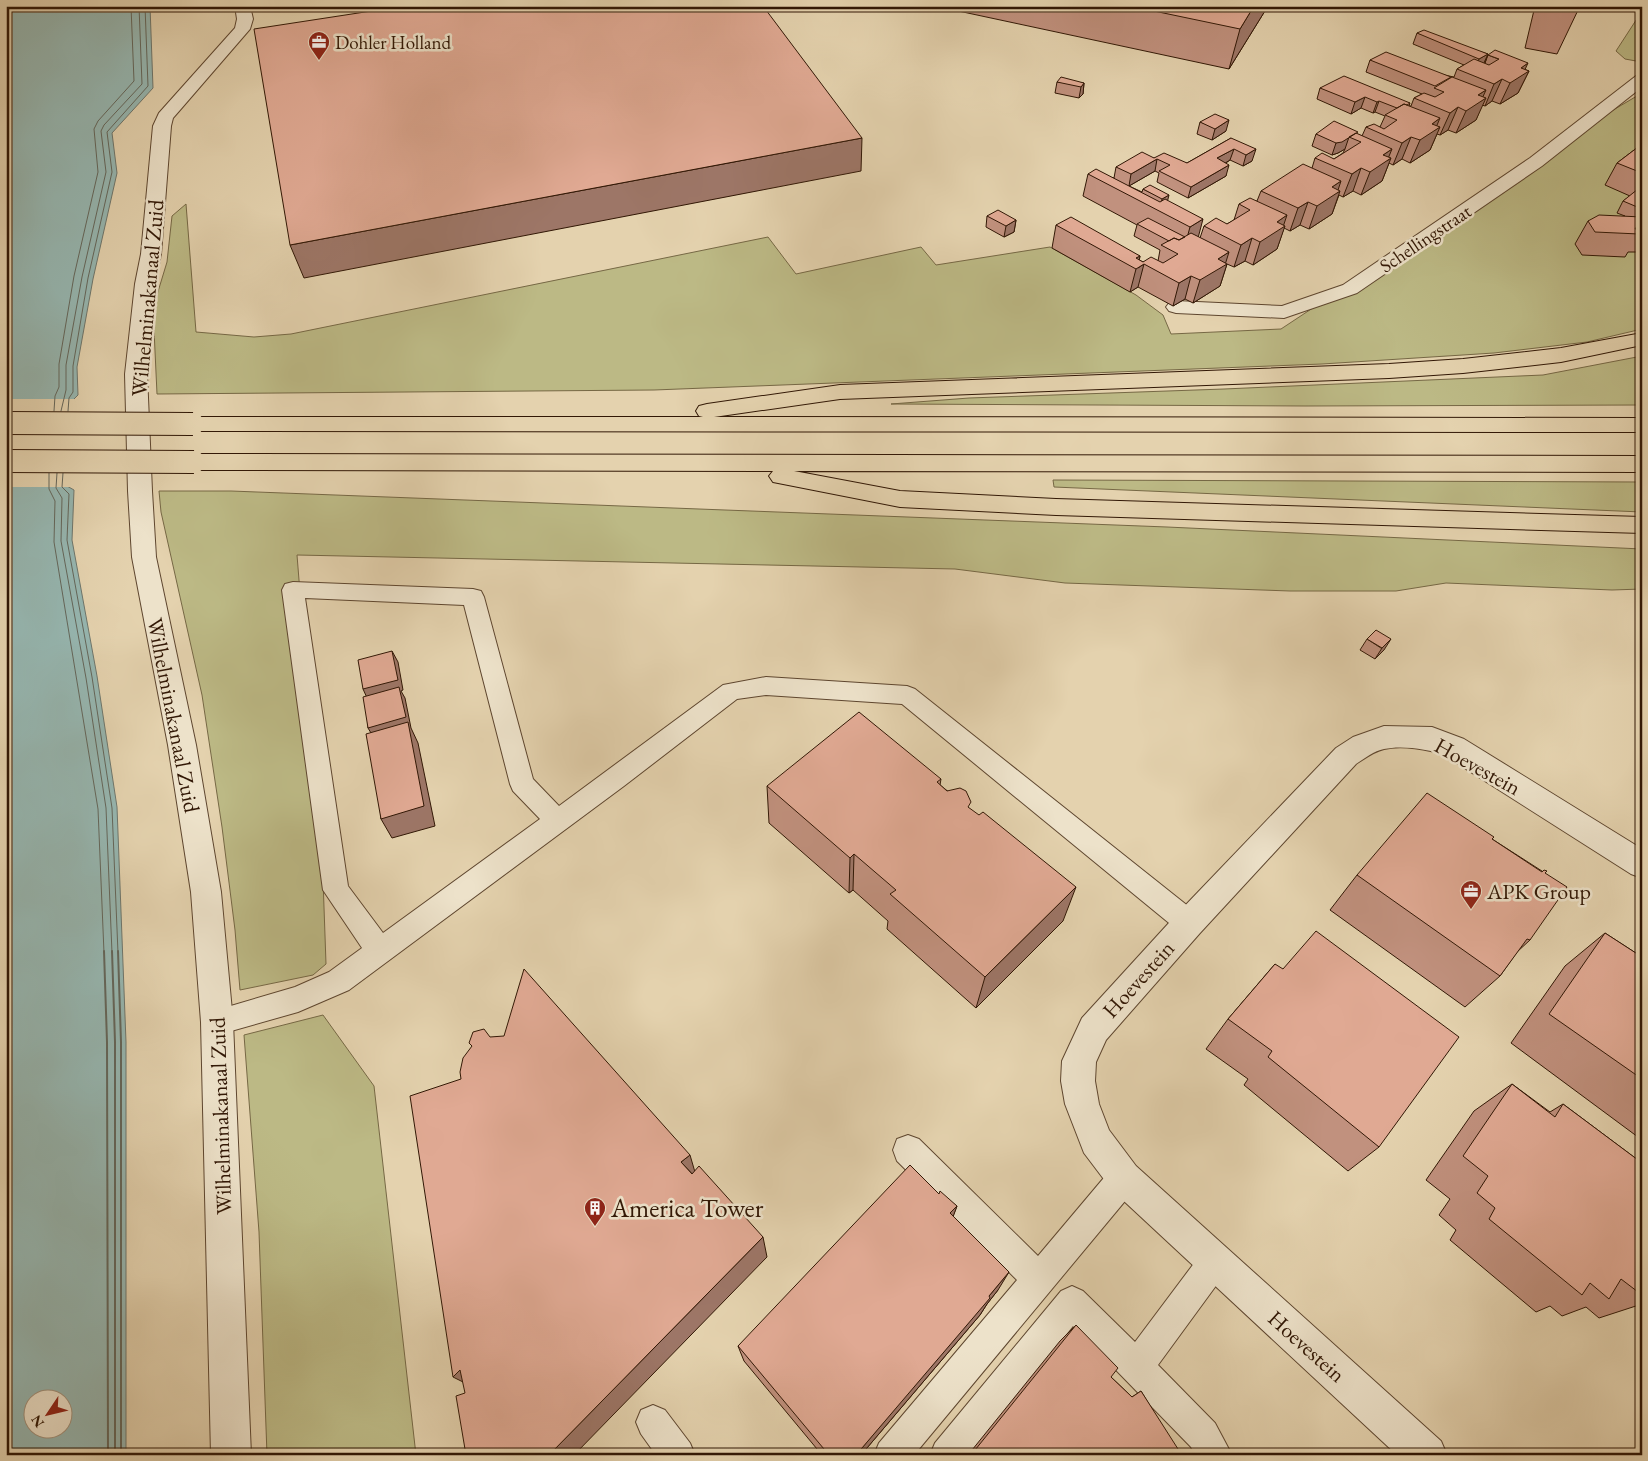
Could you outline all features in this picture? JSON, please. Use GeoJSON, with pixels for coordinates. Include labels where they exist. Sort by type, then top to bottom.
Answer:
{"type":"FeatureCollection","features":[{"type":"Feature","properties":{"kind":"highway"},"geometry":{"type":"LineString","coordinates":[[612,425],[840,392],[1389,371],[1463,366],[1561,355],[1642,340]]}},
{"type":"Feature","properties":{"kind":"highway"},"geometry":{"type":"LineString","coordinates":[[6,423],[1642,425]]}},
{"type":"Feature","properties":{"kind":"highway"},"geometry":{"type":"LineString","coordinates":[[6,461],[716,464],[1642,464]]}},
{"type":"Feature","properties":{"kind":"highway"},"geometry":{"type":"LineString","coordinates":[[716,464],[900,498],[1056,508],[1642,525]]}},
{"type":"Feature","properties":{"kind":"street","name":"Wilhelminakanaal Zuid"},"geometry":{"type":"LineString","coordinates":[[231,1455],[217,1022],[206,892],[182,745],[144,557],[136,374],[145,284],[151,254],[162,126],[165,117],[174,106],[242,30],[245,20],[242,6]]}},
{"type":"Feature","properties":{"kind":"street","name":"Schellingstraat"},"geometry":{"type":"LineString","coordinates":[[1176,307],[1284,312],[1350,289],[1536,162],[1642,78]]}},
{"type":"Feature","properties":{"kind":"street","name":"Hoevestein"},"geometry":{"type":"LineString","coordinates":[[1427,1455],[1124,1178],[1096,1142],[1082,1104],[1078,1081],[1079,1061],[1094,1029],[1189,923],[1346,756],[1363,745],[1384,737],[1432,738],[1454,747],[1642,865]]}},
{"type":"Feature","properties":{"kind":"lane"},"geometry":{"type":"LineString","coordinates":[[380,951],[336,890],[293,590],[473,597],[522,784],[558,821]]}},
{"type":"Feature","properties":{"kind":"lane"},"geometry":{"type":"LineString","coordinates":[[217,1022],[298,999],[339,981],[558,821],[730,691],[766,686],[907,695],[1189,923]]}},
{"type":"Feature","properties":{"kind":"lane"},"geometry":{"type":"LineString","coordinates":[[908,1150],[1039,1279]]}},
{"type":"Feature","properties":{"kind":"lane"},"geometry":{"type":"LineString","coordinates":[[891,1455],[1124,1178]]}},
{"type":"Feature","properties":{"kind":"lane"},"geometry":{"type":"LineString","coordinates":[[1138,1366],[1215,1262]]}},
{"type":"Feature","properties":{"kind":"lane"},"geometry":{"type":"LineString","coordinates":[[947,1455],[1072,1302],[1138,1366],[1203,1435],[1215,1455]]}},
{"type":"Feature","properties":{"kind":"lane"},"geometry":{"type":"LineString","coordinates":[[652,1422],[678,1455]]}},
{"type":"Feature","properties":{"kind":"shaded area"},"geometry":{"type":"Polygon","coordinates":[[[1642,11],[1642,48],[1636,61],[1625,59],[1616,51],[1642,11]]]}},
{"type":"Feature","properties":{"kind":"shaded area"},"geometry":{"type":"Polygon","coordinates":[[[1642,93],[1642,329],[1587,342],[1494,353],[1322,364],[654,390],[157,394],[153,308],[167,262],[172,216],[186,204],[196,332],[254,337],[291,334],[768,237],[796,274],[921,247],[936,265],[1050,247],[1136,295],[1163,315],[1171,334],[1281,329],[1603,116],[1642,93]]]}},
{"type":"Feature","properties":{"kind":"shaded area"},"geometry":{"type":"Polygon","coordinates":[[[1642,356],[1642,405],[891,404],[969,398],[1543,375],[1642,356]]]}},
{"type":"Feature","properties":{"kind":"shaded area"},"geometry":{"type":"Polygon","coordinates":[[[1053,480],[1642,482],[1642,512],[1054,487],[1053,480]]]}},
{"type":"Feature","properties":{"kind":"shaded area"},"geometry":{"type":"Polygon","coordinates":[[[159,491],[231,491],[1167,527],[1642,549],[1642,589],[1612,590],[1446,583],[1396,591],[1290,591],[1065,583],[955,569],[297,555],[323,879],[326,964],[313,975],[240,990],[235,930],[222,827],[202,695],[161,512],[159,491]]]}},
{"type":"Feature","properties":{"kind":"shaded area"},"geometry":{"type":"Polygon","coordinates":[[[323,1015],[374,1086],[416,1455],[267,1455],[259,1232],[244,1035],[323,1015]]]}},
{"type":"Feature","properties":{"kind":"water"},"geometry":{"type":"Polygon","coordinates":[[[6,6],[150,6],[153,88],[112,133],[117,173],[93,279],[77,367],[78,395],[74,399],[67,486],[74,490],[72,540],[97,676],[117,807],[126,1042],[126,1455],[6,1455],[6,6]]]}},
{"type":"Feature","properties":{"kind":"pier"},"geometry":{"type":"Polygon","coordinates":[[[6,399],[78,399],[76,400],[70,485],[73,487],[6,487],[6,399]]]}},
{"type":"Feature","properties":{"kind":"building"},"geometry":{"type":"Polygon","coordinates":[[[404,6],[763,6],[862,138],[290,245],[254,29],[404,6]]]}},
{"type":"Feature","properties":{"kind":"building"},"geometry":{"type":"Polygon","coordinates":[[[1130,6],[1254,6],[1240,29],[1130,6]]]}},
{"type":"Feature","properties":{"kind":"building"},"geometry":{"type":"Polygon","coordinates":[[[1424,30],[1488,54],[1479,59],[1417,33],[1424,30]]]}},
{"type":"Feature","properties":{"kind":"building"},"geometry":{"type":"Polygon","coordinates":[[[1495,50],[1528,63],[1521,68],[1529,71],[1510,83],[1502,79],[1494,84],[1457,69],[1474,59],[1489,65],[1499,59],[1488,55],[1495,50]]]}},
{"type":"Feature","properties":{"kind":"building"},"geometry":{"type":"Polygon","coordinates":[[[1386,52],[1451,77],[1435,86],[1370,60],[1386,52]]]}},
{"type":"Feature","properties":{"kind":"building"},"geometry":{"type":"Polygon","coordinates":[[[1344,76],[1410,103],[1397,108],[1365,97],[1355,102],[1320,88],[1344,76]]]}},
{"type":"Feature","properties":{"kind":"building"},"geometry":{"type":"Polygon","coordinates":[[[1061,77],[1084,83],[1081,87],[1057,82],[1061,77]]]}},
{"type":"Feature","properties":{"kind":"building"},"geometry":{"type":"Polygon","coordinates":[[[1452,77],[1486,90],[1478,95],[1486,98],[1466,111],[1458,107],[1450,113],[1414,98],[1424,93],[1435,97],[1444,92],[1434,88],[1452,77]]]}},
{"type":"Feature","properties":{"kind":"building"},"geometry":{"type":"Polygon","coordinates":[[[1404,104],[1440,118],[1432,124],[1440,127],[1420,140],[1411,137],[1402,143],[1366,127],[1374,124],[1384,129],[1397,120],[1385,115],[1404,104]]]}},
{"type":"Feature","properties":{"kind":"building"},"geometry":{"type":"Polygon","coordinates":[[[1215,114],[1229,120],[1215,129],[1200,122],[1215,114]]]}},
{"type":"Feature","properties":{"kind":"building"},"geometry":{"type":"Polygon","coordinates":[[[1334,121],[1358,132],[1342,142],[1336,143],[1316,134],[1334,121]]]}},
{"type":"Feature","properties":{"kind":"building"},"geometry":{"type":"Polygon","coordinates":[[[1356,133],[1392,149],[1383,155],[1391,158],[1370,172],[1361,168],[1352,174],[1315,158],[1322,153],[1334,159],[1361,142],[1349,137],[1356,133]]]}},
{"type":"Feature","properties":{"kind":"building"},"geometry":{"type":"Polygon","coordinates":[[[1231,138],[1256,149],[1246,155],[1234,149],[1217,158],[1229,165],[1191,187],[1159,171],[1170,165],[1157,159],[1131,174],[1116,167],[1142,152],[1154,158],[1164,153],[1187,163],[1231,138]]]}},
{"type":"Feature","properties":{"kind":"building"},"geometry":{"type":"Polygon","coordinates":[[[1642,144],[1642,173],[1617,163],[1642,144]]]}},
{"type":"Feature","properties":{"kind":"building"},"geometry":{"type":"Polygon","coordinates":[[[1303,164],[1341,181],[1332,187],[1340,191],[1317,206],[1308,202],[1298,208],[1261,191],[1303,164]]]}},
{"type":"Feature","properties":{"kind":"building"},"geometry":{"type":"Polygon","coordinates":[[[1096,169],[1160,202],[1165,199],[1203,219],[1190,227],[1088,174],[1096,169]]]}},
{"type":"Feature","properties":{"kind":"building"},"geometry":{"type":"Polygon","coordinates":[[[1150,185],[1169,195],[1162,199],[1143,189],[1150,185]]]}},
{"type":"Feature","properties":{"kind":"building"},"geometry":{"type":"Polygon","coordinates":[[[1638,189],[1642,191],[1642,209],[1623,201],[1638,189]]]}},
{"type":"Feature","properties":{"kind":"building"},"geometry":{"type":"Polygon","coordinates":[[[1250,198],[1287,215],[1277,222],[1285,226],[1260,242],[1252,238],[1241,245],[1204,226],[1216,218],[1227,224],[1250,210],[1239,204],[1250,198]]]}},
{"type":"Feature","properties":{"kind":"building"},"geometry":{"type":"Polygon","coordinates":[[[998,210],[1016,220],[1006,226],[987,216],[998,210]]]}},
{"type":"Feature","properties":{"kind":"building"},"geometry":{"type":"Polygon","coordinates":[[[1599,215],[1642,217],[1642,229],[1635,228],[1639,234],[1595,232],[1588,221],[1599,215]]]}},
{"type":"Feature","properties":{"kind":"building"},"geometry":{"type":"Polygon","coordinates":[[[1071,217],[1140,256],[1136,258],[1143,262],[1151,257],[1163,263],[1178,254],[1161,245],[1174,238],[1179,240],[1191,233],[1229,252],[1218,259],[1227,264],[1200,280],[1191,276],[1179,283],[1144,264],[1136,269],[1056,225],[1071,217]]]}},
{"type":"Feature","properties":{"kind":"building"},"geometry":{"type":"Polygon","coordinates":[[[1148,218],[1185,237],[1179,240],[1174,238],[1169,241],[1137,224],[1148,218]]]}},
{"type":"Feature","properties":{"kind":"building"},"geometry":{"type":"Polygon","coordinates":[[[1376,630],[1391,639],[1382,648],[1367,639],[1376,630]]]}},
{"type":"Feature","properties":{"kind":"building"},"geometry":{"type":"Polygon","coordinates":[[[392,651],[398,680],[363,689],[358,660],[392,651]]]}},
{"type":"Feature","properties":{"kind":"building"},"geometry":{"type":"Polygon","coordinates":[[[399,687],[406,717],[368,728],[363,697],[399,687]]]}},
{"type":"Feature","properties":{"kind":"building"},"geometry":{"type":"Polygon","coordinates":[[[859,712],[941,779],[937,782],[947,791],[960,788],[966,791],[971,802],[968,807],[979,815],[983,812],[1076,887],[985,977],[890,894],[896,890],[854,854],[850,858],[767,786],[859,712]]]}},
{"type":"Feature","properties":{"kind":"building"},"geometry":{"type":"Polygon","coordinates":[[[408,722],[424,806],[381,819],[366,734],[408,722]]]}},
{"type":"Feature","properties":{"kind":"building"},"geometry":{"type":"Polygon","coordinates":[[[1427,793],[1494,837],[1492,839],[1542,872],[1544,870],[1547,871],[1545,873],[1567,887],[1530,940],[1527,939],[1500,976],[1357,875],[1427,793]]]}},
{"type":"Feature","properties":{"kind":"building"},"geometry":{"type":"Polygon","coordinates":[[[1316,931],[1459,1037],[1379,1147],[1268,1057],[1272,1051],[1228,1019],[1275,964],[1283,969],[1316,931]]]}},
{"type":"Feature","properties":{"kind":"building"},"geometry":{"type":"Polygon","coordinates":[[[1605,933],[1642,957],[1642,1079],[1549,1014],[1605,933]]]}},
{"type":"Feature","properties":{"kind":"building","name":"America Tower"},"geometry":{"type":"Polygon","coordinates":[[[524,969],[690,1155],[681,1162],[692,1174],[699,1166],[763,1237],[549,1455],[466,1455],[456,1396],[465,1393],[460,1370],[453,1377],[410,1096],[461,1079],[460,1072],[463,1058],[472,1046],[469,1043],[473,1032],[484,1029],[490,1037],[504,1036],[524,969]]]}},
{"type":"Feature","properties":{"kind":"building"},"geometry":{"type":"Polygon","coordinates":[[[1512,1084],[1555,1117],[1563,1104],[1642,1163],[1642,1295],[1621,1279],[1609,1299],[1590,1283],[1582,1295],[1489,1219],[1495,1208],[1477,1193],[1488,1176],[1463,1156],[1512,1084]]]}},
{"type":"Feature","properties":{"kind":"building"},"geometry":{"type":"Polygon","coordinates":[[[910,1165],[939,1194],[940,1191],[957,1206],[950,1213],[1009,1272],[989,1296],[990,1298],[856,1455],[829,1455],[738,1346],[910,1165]]]}},
{"type":"Feature","properties":{"kind":"building"},"geometry":{"type":"Polygon","coordinates":[[[1076,1325],[1118,1368],[1111,1377],[1132,1397],[1141,1391],[1180,1455],[971,1455],[1076,1325]]]}},
{"type":"Feature","properties":{"kind":"place","name":"Dohler Holland"},"geometry":{"type":"Point","coordinates":[319,61]}},
{"type":"Feature","properties":{"kind":"place","name":"APK Group"},"geometry":{"type":"Point","coordinates":[1471,910]}},
{"type":"Feature","properties":{"kind":"place","name":"America Tower"},"geometry":{"type":"Point","coordinates":[595,1227]}}]}
